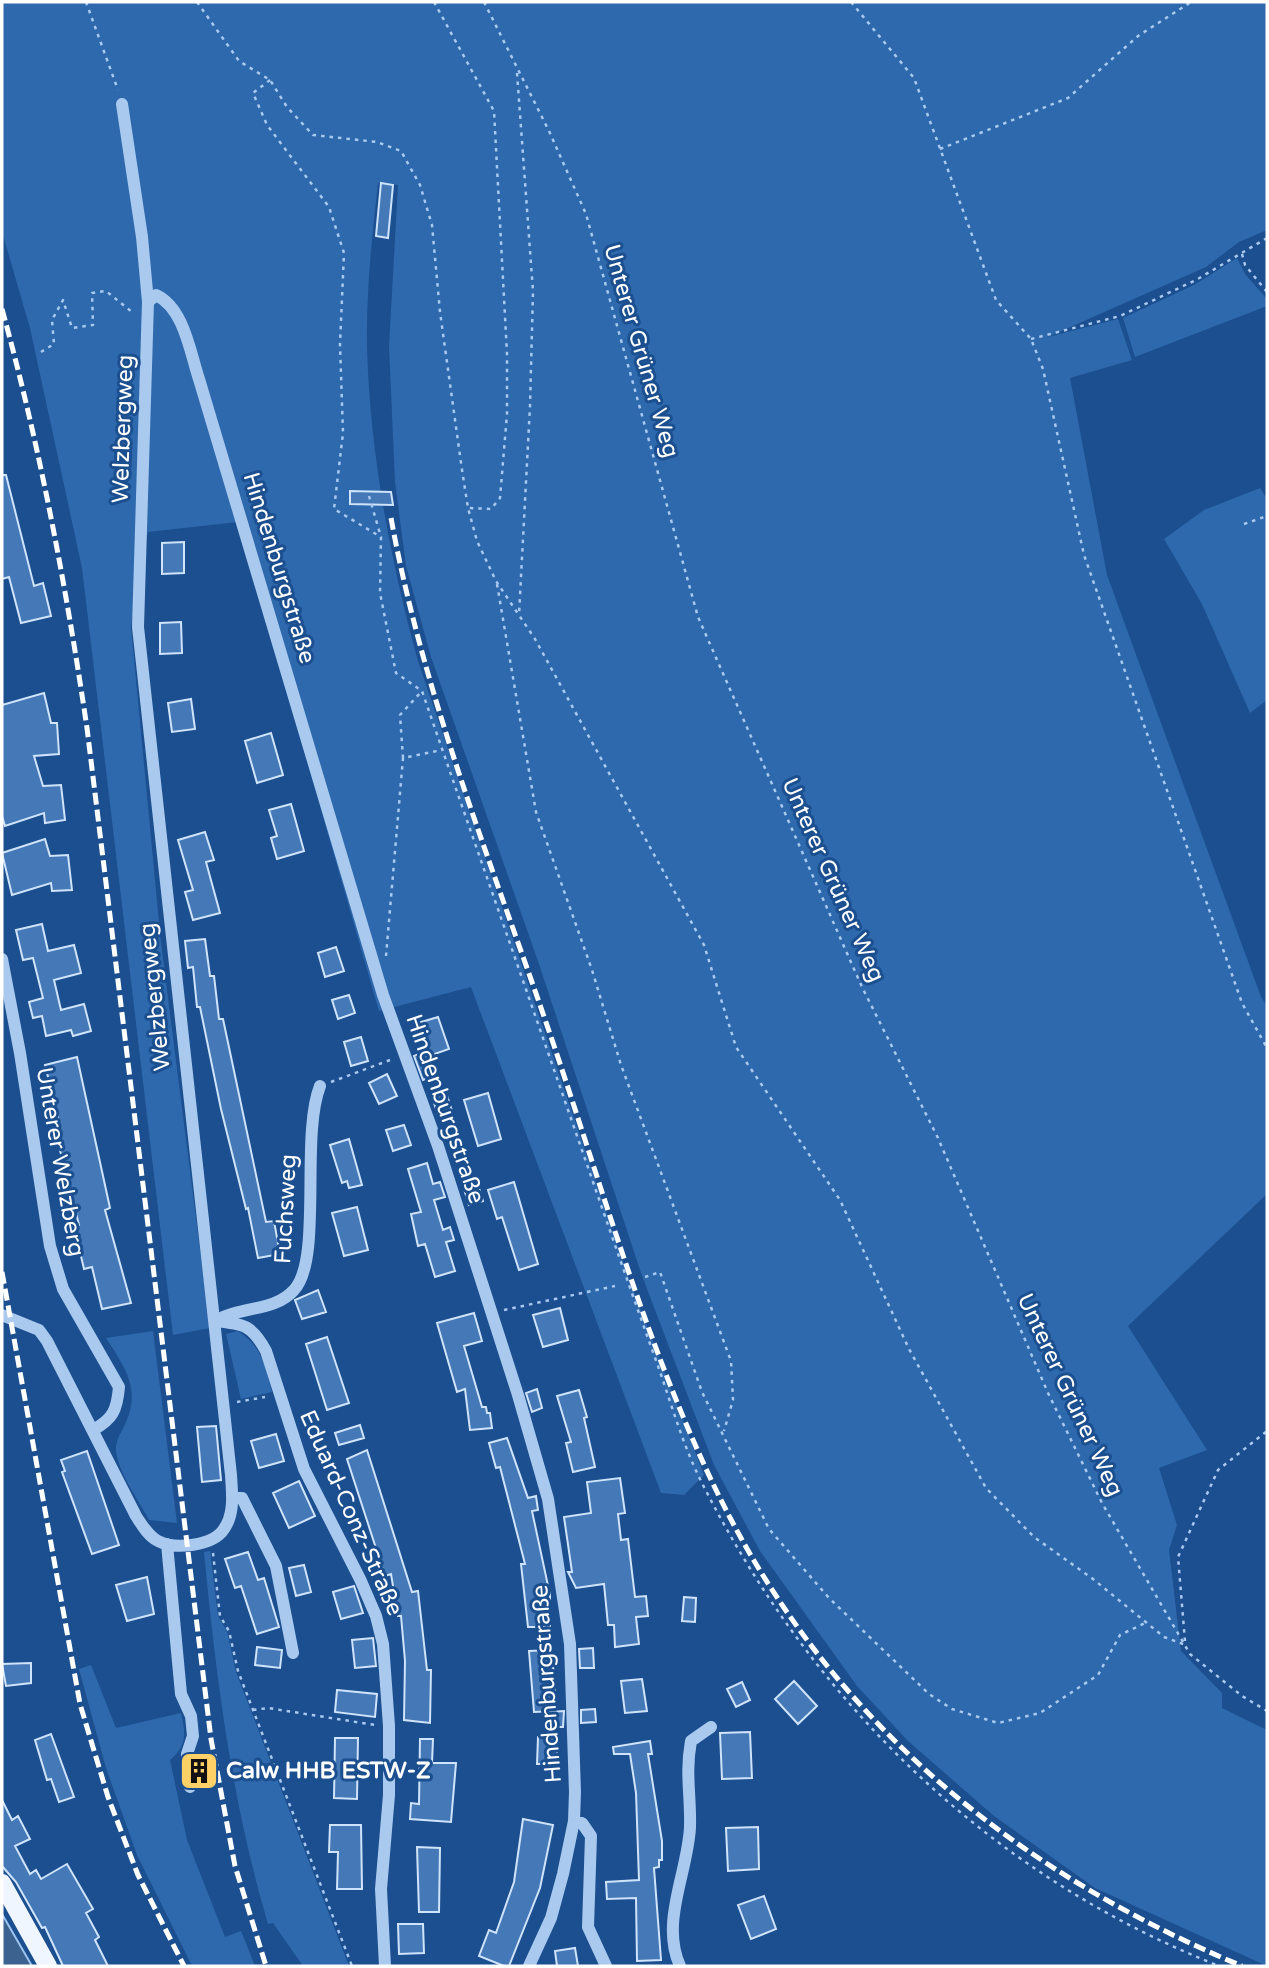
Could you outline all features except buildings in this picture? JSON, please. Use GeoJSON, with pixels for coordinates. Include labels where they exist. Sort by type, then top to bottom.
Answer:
{"type":"FeatureCollection","features":[{"type":"Feature","properties":{"kind":"main road"},"geometry":{"type":"LineString","coordinates":[[2,1883],[48,1966]]}},
{"type":"Feature","properties":{"kind":"street","name":"Welzbergweg"},"geometry":{"type":"LineString","coordinates":[[122,104],[142,237],[148,302],[148,384],[138,626],[193,1146],[216,1321],[232,1498],[226,1525],[216,1536],[199,1543],[167,1544]]}},
{"type":"Feature","properties":{"kind":"street","name":"Hindenburgstraße"},"geometry":{"type":"LineString","coordinates":[[148,302],[156,295],[169,301],[181,325],[302,716],[356,910],[403,1055],[439,1146],[548,1499],[558,1549],[570,1644],[574,1821],[551,1918],[529,1966]]}},
{"type":"Feature","properties":{"kind":"street","name":"Unterer Welzberg"},"geometry":{"type":"LineString","coordinates":[[2,959],[20,1053],[50,1246],[63,1289],[119,1387],[118,1405],[110,1420],[93,1430]]}},
{"type":"Feature","properties":{"kind":"street","name":"Fuchsweg"},"geometry":{"type":"LineString","coordinates":[[216,1321],[231,1312],[271,1305],[293,1292],[304,1274],[309,1244],[308,1190],[313,1103],[320,1086]]}},
{"type":"Feature","properties":{"kind":"street"},"geometry":{"type":"LineString","coordinates":[[2,1315],[39,1330],[136,1516],[152,1537],[167,1544],[181,1694],[191,1716],[193,1736],[187,1754],[190,1787]]}},
{"type":"Feature","properties":{"kind":"street","name":"Eduard-Conz-Straße"},"geometry":{"type":"LineString","coordinates":[[216,1321],[244,1324],[258,1336],[266,1352],[304,1469],[376,1616],[383,1644],[389,1726],[389,1795],[381,1889],[385,1966]]}},
{"type":"Feature","properties":{"kind":"street"},"geometry":{"type":"LineString","coordinates":[[232,1498],[242,1498],[276,1566],[293,1653]]}},
{"type":"Feature","properties":{"kind":"street"},"geometry":{"type":"LineString","coordinates":[[680,1966],[674,1932],[690,1828],[685,1769],[691,1741],[711,1727]]}},
{"type":"Feature","properties":{"kind":"street"},"geometry":{"type":"LineString","coordinates":[[574,1821],[582,1823],[592,1836],[588,1927],[606,1966]]}},
{"type":"Feature","properties":{"kind":"path"},"geometry":{"type":"LineString","coordinates":[[86,2],[117,86]]}},
{"type":"Feature","properties":{"kind":"path"},"geometry":{"type":"LineString","coordinates":[[197,2],[239,61],[270,80],[287,107],[313,135],[377,142],[401,151],[420,185],[432,225],[440,312],[468,508],[477,541],[496,580],[519,615],[704,945],[736,1048],[840,1200],[909,1349],[986,1488],[1034,1537],[1093,1579],[1164,1637],[1185,1645],[1178,1557],[1217,1470],[1267,1431]]}},
{"type":"Feature","properties":{"kind":"path"},"geometry":{"type":"LineString","coordinates":[[435,2],[494,111],[505,301],[507,414],[500,498],[491,509],[468,508]]}},
{"type":"Feature","properties":{"kind":"path","name":"Unterer Grüner Weg"},"geometry":{"type":"LineString","coordinates":[[484,2],[549,131],[586,214],[698,617],[862,987],[938,1138],[1048,1393],[1102,1503],[1191,1654],[1242,1696],[1267,1711]]}},
{"type":"Feature","properties":{"kind":"path"},"geometry":{"type":"LineString","coordinates":[[851,2],[914,78],[996,300],[1031,339],[1043,369],[1084,555],[1242,1003],[1267,1048]]}},
{"type":"Feature","properties":{"kind":"path"},"geometry":{"type":"LineString","coordinates":[[940,149],[1068,97],[1138,36],[1191,2]]}},
{"type":"Feature","properties":{"kind":"path"},"geometry":{"type":"LineString","coordinates":[[517,70],[533,291],[519,615]]}},
{"type":"Feature","properties":{"kind":"path"},"geometry":{"type":"LineString","coordinates":[[270,80],[253,93],[258,107],[267,125],[329,207],[344,253],[340,344],[343,433],[334,509],[381,537]]}},
{"type":"Feature","properties":{"kind":"path"},"geometry":{"type":"LineString","coordinates":[[1031,339],[1120,316],[1196,280],[1267,238]]}},
{"type":"Feature","properties":{"kind":"path"},"geometry":{"type":"LineString","coordinates":[[1242,254],[1245,265],[1267,292]]}},
{"type":"Feature","properties":{"kind":"path"},"geometry":{"type":"LineString","coordinates":[[41,352],[54,344],[52,320],[63,300],[72,328],[93,325],[92,293],[107,291],[146,323]]}},
{"type":"Feature","properties":{"kind":"path"},"geometry":{"type":"LineString","coordinates":[[369,496],[381,537],[380,593],[396,673],[422,691],[698,1476],[770,1599],[840,1696],[891,1751],[967,1819],[1076,1897],[1146,1935],[1219,1966]]}},
{"type":"Feature","properties":{"kind":"path"},"geometry":{"type":"LineString","coordinates":[[1244,524],[1267,516]]}},
{"type":"Feature","properties":{"kind":"path"},"geometry":{"type":"LineString","coordinates":[[496,580],[536,812],[592,970],[625,1076],[731,1361],[733,1400],[724,1432]]}},
{"type":"Feature","properties":{"kind":"path"},"geometry":{"type":"LineString","coordinates":[[386,961],[403,758],[400,715],[422,691]]}},
{"type":"Feature","properties":{"kind":"path"},"geometry":{"type":"LineString","coordinates":[[403,758],[442,750]]}},
{"type":"Feature","properties":{"kind":"path"},"geometry":{"type":"LineString","coordinates":[[320,1086],[403,1055]]}},
{"type":"Feature","properties":{"kind":"path"},"geometry":{"type":"LineString","coordinates":[[645,1277],[660,1272],[702,1392],[724,1432],[734,1461],[758,1501],[769,1529],[869,1638],[929,1694],[952,1709],[998,1723],[1040,1713],[1098,1675],[1120,1635],[1145,1623]]}},
{"type":"Feature","properties":{"kind":"path"},"geometry":{"type":"LineString","coordinates":[[490,1312],[615,1286]]}},
{"type":"Feature","properties":{"kind":"path"},"geometry":{"type":"LineString","coordinates":[[231,1403],[278,1394]]}},
{"type":"Feature","properties":{"kind":"path"},"geometry":{"type":"LineString","coordinates":[[214,1554],[220,1616],[229,1631],[238,1671],[352,1966]]}},
{"type":"Feature","properties":{"kind":"path"},"geometry":{"type":"LineString","coordinates":[[253,1710],[268,1708],[383,1726]]}},
{"type":"Feature","properties":{"kind":"shaded area"},"geometry":{"type":"Polygon","coordinates":[[[2,2],[1267,2],[1267,230],[1239,242],[1206,267],[1048,337],[1118,319],[1132,360],[1070,378],[1107,575],[1261,997],[1267,1006],[1267,1194],[1128,1326],[1207,1450],[1159,1468],[1177,1525],[1169,1550],[1181,1651],[1222,1693],[1222,1708],[1267,1730],[1267,1966],[1095,1888],[994,1816],[908,1741],[857,1686],[760,1551],[714,1465],[641,1273],[539,964],[431,657],[406,566],[395,482],[389,346],[398,185],[378,183],[370,265],[367,347],[377,466],[399,584],[418,661],[628,1276],[704,1475],[684,1495],[661,1493],[471,987],[379,1011],[238,522],[148,532],[131,627],[161,943],[210,1328],[173,1335],[82,568],[30,328],[2,232],[2,2]]]}},
{"type":"Feature","properties":{"kind":"shaded area"},"geometry":{"type":"Polygon","coordinates":[[[1237,258],[1245,274],[1267,299],[1267,306],[1135,357],[1123,318],[1194,285],[1237,258]]]}},
{"type":"Feature","properties":{"kind":"shaded area"},"geometry":{"type":"Polygon","coordinates":[[[1260,488],[1267,499],[1267,700],[1250,713],[1202,604],[1164,539],[1204,510],[1260,488]]]}},
{"type":"Feature","properties":{"kind":"shaded area"},"geometry":{"type":"Polygon","coordinates":[[[153,1331],[177,1523],[149,1520],[119,1465],[116,1452],[132,1398],[124,1368],[106,1338],[153,1331]]]}},
{"type":"Feature","properties":{"kind":"shaded area"},"geometry":{"type":"Polygon","coordinates":[[[238,1331],[257,1350],[272,1392],[241,1399],[226,1334],[238,1331]]]}},
{"type":"Feature","properties":{"kind":"shaded area"},"geometry":{"type":"Polygon","coordinates":[[[210,1551],[218,1616],[227,1631],[236,1672],[349,1966],[303,1966],[273,1923],[268,1924],[244,1833],[227,1740],[204,1552],[210,1551]]]}},
{"type":"Feature","properties":{"kind":"shaded area"},"geometry":{"type":"Polygon","coordinates":[[[91,1665],[116,1728],[181,1713],[184,1739],[180,1749],[170,1760],[187,1840],[225,1937],[241,1931],[255,1966],[192,1966],[137,1855],[106,1768],[79,1669],[91,1665]]]}},
{"type":"Feature","properties":{"kind":"shaded area"},"geometry":{"type":"Polygon","coordinates":[[[2,1914],[32,1966],[2,1966],[2,1914]]]}},
{"type":"Feature","properties":{"kind":"railway"},"geometry":{"type":"LineString","coordinates":[[2,309],[51,517],[87,728],[211,1739],[235,1866],[266,1966]]}},
{"type":"Feature","properties":{"kind":"railway"},"geometry":{"type":"LineString","coordinates":[[391,518],[421,649],[460,777],[549,1031],[626,1265],[692,1439],[718,1494],[763,1575],[814,1649],[872,1717],[935,1779],[1005,1834],[1079,1884],[1158,1928],[1242,1966]]}},
{"type":"Feature","properties":{"kind":"railway"},"geometry":{"type":"LineString","coordinates":[[2,1272],[80,1704],[108,1797],[138,1875],[184,1966]]}},
{"type":"Feature","properties":{"kind":"place","name":"Calw HHB ESTW-Z"},"geometry":{"type":"Point","coordinates":[199,1771]}}]}
